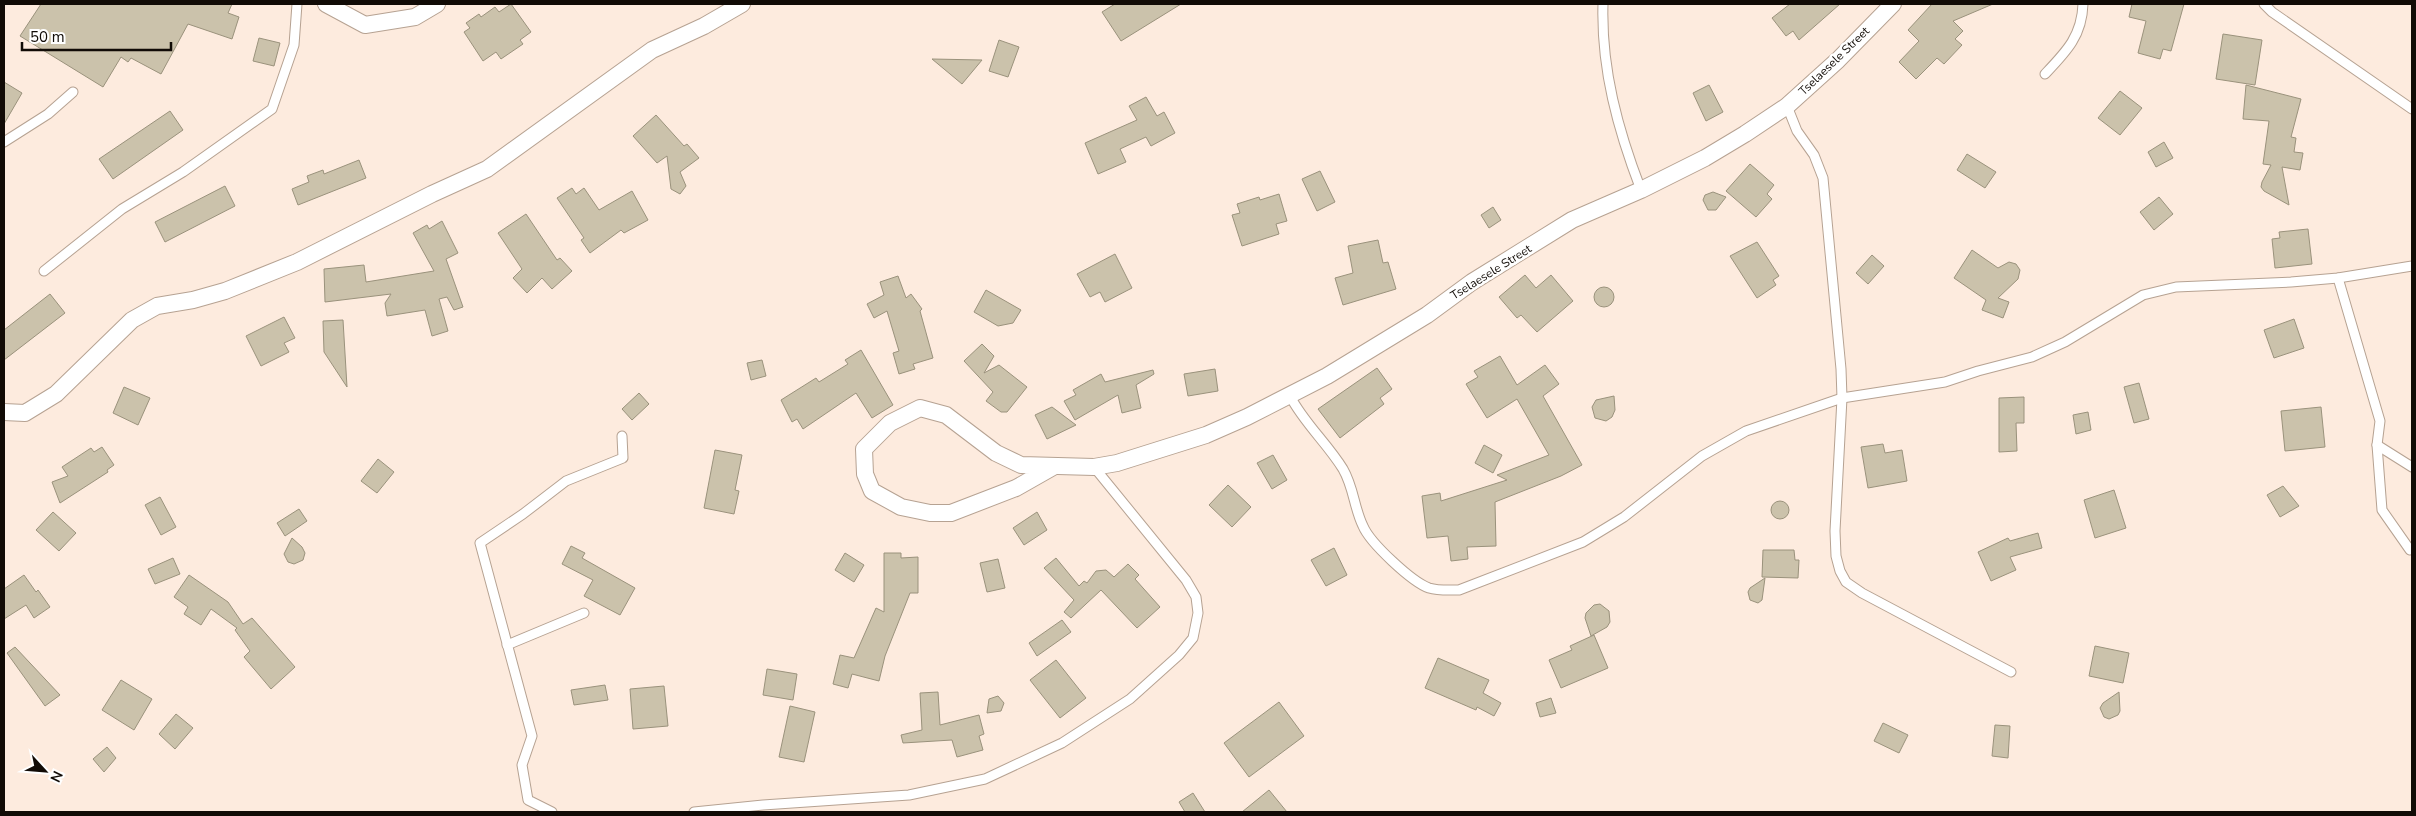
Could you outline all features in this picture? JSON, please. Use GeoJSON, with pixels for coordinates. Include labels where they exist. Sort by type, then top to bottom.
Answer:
{"type":"FeatureCollection","features":[{"type":"Feature","properties":{"kind":"street"},"geometry":{"type":"LineString","coordinates":[[326,4],[365,25],[415,17],[437,4]]}},
{"type":"Feature","properties":{"kind":"street"},"geometry":{"type":"LineString","coordinates":[[4,412],[25,413],[56,394],[132,320],[158,306],[193,300],[225,291],[297,262],[432,194],[487,170],[652,50],[704,26],[742,4]]}},
{"type":"Feature","properties":{"kind":"street","name":"Tselaesele Street"},"geometry":{"type":"LineString","coordinates":[[1053,467],[1008,491],[951,513],[930,513],[901,507],[872,491],[865,474],[864,449],[890,423],[920,408],[946,416],[996,453],[1021,465],[1094,467],[1117,463],[1206,435],[1328,376],[1426,314],[1472,282],[1572,220],[1641,190],[1705,158],[1787,106],[1838,60],[1893,4]]}},
{"type":"Feature","properties":{"kind":"lane"},"geometry":{"type":"LineString","coordinates":[[44,271],[122,209],[183,172],[272,109],[294,45],[297,4]]}},
{"type":"Feature","properties":{"kind":"lane"},"geometry":{"type":"LineString","coordinates":[[1603,4],[1607,76],[1626,151],[1641,190]]}},
{"type":"Feature","properties":{"kind":"lane"},"geometry":{"type":"LineString","coordinates":[[2046,74],[2071,47],[2083,17],[2083,4]]}},
{"type":"Feature","properties":{"kind":"lane"},"geometry":{"type":"LineString","coordinates":[[2264,4],[2272,12],[2412,109]]}},
{"type":"Feature","properties":{"kind":"lane"},"geometry":{"type":"LineString","coordinates":[[4,142],[48,114],[74,92]]}},
{"type":"Feature","properties":{"kind":"lane"},"geometry":{"type":"LineString","coordinates":[[1787,106],[1798,131],[1814,155],[1823,178],[1842,398],[1835,531],[1836,556],[1840,572],[1846,582],[1862,593],[2011,672]]}},
{"type":"Feature","properties":{"kind":"lane"},"geometry":{"type":"LineString","coordinates":[[1290,396],[1299,414],[1343,469],[1352,485],[1363,526],[1375,546],[1427,587],[1459,590],[1583,542],[1624,517],[1702,456],[1746,431],[1842,398],[1945,382],[2032,357],[2065,342],[2143,295],[2176,286],[2338,278],[2412,266]]}},
{"type":"Feature","properties":{"kind":"lane"},"geometry":{"type":"LineString","coordinates":[[2338,278],[2380,421],[2377,445],[2382,510],[2410,550],[2412,548]]}},
{"type":"Feature","properties":{"kind":"lane"},"geometry":{"type":"LineString","coordinates":[[552,812],[528,800],[522,765],[532,736],[480,543],[523,514],[566,481],[623,458],[622,436]]}},
{"type":"Feature","properties":{"kind":"lane"},"geometry":{"type":"LineString","coordinates":[[2377,445],[2412,467]]}},
{"type":"Feature","properties":{"kind":"lane"},"geometry":{"type":"LineString","coordinates":[[694,812],[909,795],[984,779],[1062,743],[1130,699],[1179,655],[1193,638],[1198,613],[1196,598],[1186,580],[1094,467]]}},
{"type":"Feature","properties":{"kind":"lane"},"geometry":{"type":"LineString","coordinates":[[507,645],[584,612]]}},
{"type":"Feature","properties":{"kind":"building"},"geometry":{"type":"Polygon","coordinates":[[[41,4],[232,4],[228,13],[239,17],[232,39],[188,24],[161,74],[131,58],[128,62],[121,57],[103,87],[20,36],[41,4]]]}},
{"type":"Feature","properties":{"kind":"building"},"geometry":{"type":"Polygon","coordinates":[[[511,4],[531,32],[520,40],[523,44],[501,59],[496,52],[483,61],[464,32],[470,28],[466,23],[479,14],[481,17],[495,7],[499,12],[511,4]]]}},
{"type":"Feature","properties":{"kind":"building"},"geometry":{"type":"Polygon","coordinates":[[[1115,4],[1181,4],[1121,41],[1102,12],[1115,4]]]}},
{"type":"Feature","properties":{"kind":"building"},"geometry":{"type":"Polygon","coordinates":[[[1790,4],[1840,4],[1799,40],[1793,31],[1786,36],[1772,18],[1790,4]]]}},
{"type":"Feature","properties":{"kind":"building"},"geometry":{"type":"Polygon","coordinates":[[[1932,4],[1993,4],[1953,21],[1963,31],[1955,39],[1962,45],[1944,64],[1937,58],[1916,79],[1899,62],[1919,41],[1908,30],[1932,4]]]}},
{"type":"Feature","properties":{"kind":"building"},"geometry":{"type":"Polygon","coordinates":[[[2132,4],[2184,4],[2171,51],[2163,49],[2160,59],[2138,53],[2146,21],[2129,17],[2132,4]]]}},
{"type":"Feature","properties":{"kind":"building"},"geometry":{"type":"Polygon","coordinates":[[[2223,34],[2262,40],[2255,85],[2216,79],[2223,34]]]}},
{"type":"Feature","properties":{"kind":"building"},"geometry":{"type":"Polygon","coordinates":[[[259,38],[280,43],[274,66],[253,61],[259,38]]]}},
{"type":"Feature","properties":{"kind":"building"},"geometry":{"type":"Polygon","coordinates":[[[999,40],[1019,47],[1008,77],[989,71],[999,40]]]}},
{"type":"Feature","properties":{"kind":"building"},"geometry":{"type":"Polygon","coordinates":[[[932,59],[982,60],[962,84],[932,59]]]}},
{"type":"Feature","properties":{"kind":"building"},"geometry":{"type":"Polygon","coordinates":[[[4,82],[22,93],[4,124],[4,82]]]}},
{"type":"Feature","properties":{"kind":"building"},"geometry":{"type":"Polygon","coordinates":[[[1709,85],[1723,112],[1706,121],[1693,93],[1709,85]]]}},
{"type":"Feature","properties":{"kind":"building"},"geometry":{"type":"Polygon","coordinates":[[[2246,85],[2301,99],[2291,137],[2296,138],[2294,152],[2303,153],[2300,170],[2282,167],[2289,205],[2264,191],[2261,187],[2271,165],[2263,164],[2269,121],[2243,119],[2246,85]]]}},
{"type":"Feature","properties":{"kind":"building"},"geometry":{"type":"Polygon","coordinates":[[[2120,91],[2142,108],[2120,135],[2098,118],[2120,91]]]}},
{"type":"Feature","properties":{"kind":"building"},"geometry":{"type":"Polygon","coordinates":[[[1146,97],[1157,116],[1164,112],[1175,133],[1151,146],[1146,137],[1120,149],[1126,162],[1098,174],[1085,143],[1137,120],[1129,106],[1146,97]]]}},
{"type":"Feature","properties":{"kind":"building"},"geometry":{"type":"Polygon","coordinates":[[[170,111],[183,130],[113,179],[99,159],[170,111]]]}},
{"type":"Feature","properties":{"kind":"building"},"geometry":{"type":"Polygon","coordinates":[[[656,115],[684,146],[687,144],[699,158],[680,172],[686,186],[680,194],[671,189],[667,156],[657,163],[633,136],[656,115]]]}},
{"type":"Feature","properties":{"kind":"building"},"geometry":{"type":"Polygon","coordinates":[[[2164,142],[2173,158],[2156,167],[2148,152],[2164,142]]]}},
{"type":"Feature","properties":{"kind":"building"},"geometry":{"type":"Polygon","coordinates":[[[1967,154],[1996,172],[1985,188],[1957,170],[1967,154]]]}},
{"type":"Feature","properties":{"kind":"building"},"geometry":{"type":"Polygon","coordinates":[[[359,160],[366,178],[298,205],[292,189],[309,182],[307,176],[323,170],[324,174],[359,160]]]}},
{"type":"Feature","properties":{"kind":"building"},"geometry":{"type":"Polygon","coordinates":[[[1750,164],[1774,185],[1767,194],[1772,199],[1756,217],[1726,191],[1750,164]]]}},
{"type":"Feature","properties":{"kind":"building"},"geometry":{"type":"Polygon","coordinates":[[[1320,171],[1335,202],[1317,211],[1302,179],[1320,171]]]}},
{"type":"Feature","properties":{"kind":"building"},"geometry":{"type":"Polygon","coordinates":[[[225,186],[235,206],[165,242],[155,222],[225,186]]]}},
{"type":"Feature","properties":{"kind":"building"},"geometry":{"type":"Polygon","coordinates":[[[572,188],[576,194],[584,188],[599,210],[632,191],[648,220],[624,233],[621,230],[590,253],[581,240],[584,238],[557,198],[572,188]]]}},
{"type":"Feature","properties":{"kind":"building"},"geometry":{"type":"Polygon","coordinates":[[[1713,192],[1726,197],[1716,210],[1708,210],[1703,200],[1705,195],[1713,192]]]}},
{"type":"Feature","properties":{"kind":"building"},"geometry":{"type":"Polygon","coordinates":[[[1279,194],[1287,221],[1276,224],[1279,234],[1242,246],[1232,215],[1240,213],[1237,204],[1259,197],[1260,200],[1279,194]]]}},
{"type":"Feature","properties":{"kind":"building"},"geometry":{"type":"Polygon","coordinates":[[[2159,197],[2173,214],[2154,230],[2140,212],[2159,197]]]}},
{"type":"Feature","properties":{"kind":"building"},"geometry":{"type":"Polygon","coordinates":[[[1493,207],[1501,220],[1489,228],[1481,215],[1493,207]]]}},
{"type":"Feature","properties":{"kind":"building"},"geometry":{"type":"Polygon","coordinates":[[[526,214],[557,260],[560,258],[572,271],[552,289],[542,278],[527,293],[513,278],[522,269],[498,233],[526,214]]]}},
{"type":"Feature","properties":{"kind":"building"},"geometry":{"type":"Polygon","coordinates":[[[442,221],[458,253],[446,259],[463,307],[454,310],[447,297],[439,299],[448,331],[432,336],[425,310],[387,316],[385,303],[391,294],[325,302],[324,269],[364,265],[366,282],[434,271],[413,233],[427,225],[429,229],[442,221]]]}},
{"type":"Feature","properties":{"kind":"building"},"geometry":{"type":"Polygon","coordinates":[[[2308,229],[2312,264],[2275,268],[2272,239],[2280,238],[2279,232],[2308,229]]]}},
{"type":"Feature","properties":{"kind":"building"},"geometry":{"type":"Polygon","coordinates":[[[1378,240],[1383,263],[1388,262],[1396,289],[1343,305],[1335,278],[1353,273],[1348,246],[1378,240]]]}},
{"type":"Feature","properties":{"kind":"building"},"geometry":{"type":"Polygon","coordinates":[[[1757,242],[1779,276],[1773,280],[1776,285],[1757,298],[1730,256],[1757,242]]]}},
{"type":"Feature","properties":{"kind":"building"},"geometry":{"type":"Polygon","coordinates":[[[1972,250],[1998,268],[2009,262],[2016,264],[2020,270],[2018,279],[1998,298],[2009,302],[2003,318],[1982,310],[1986,300],[1954,278],[1972,250]]]}},
{"type":"Feature","properties":{"kind":"building"},"geometry":{"type":"Polygon","coordinates":[[[1115,254],[1132,288],[1105,302],[1100,292],[1090,297],[1077,274],[1115,254]]]}},
{"type":"Feature","properties":{"kind":"building"},"geometry":{"type":"Polygon","coordinates":[[[1872,255],[1884,266],[1868,284],[1856,273],[1872,255]]]}},
{"type":"Feature","properties":{"kind":"building"},"geometry":{"type":"Polygon","coordinates":[[[1525,275],[1536,288],[1551,275],[1573,301],[1537,332],[1521,315],[1517,318],[1499,297],[1525,275]]]}},
{"type":"Feature","properties":{"kind":"building"},"geometry":{"type":"Polygon","coordinates":[[[898,276],[906,298],[911,294],[922,309],[920,311],[933,358],[913,364],[915,369],[899,374],[893,353],[899,351],[887,311],[874,318],[867,304],[884,295],[880,282],[898,276]]]}},
{"type":"Feature","properties":{"kind":"building"},"geometry":{"type":"Polygon","coordinates":[[[1604,287],[1611,290],[1614,297],[1611,304],[1604,307],[1597,304],[1594,297],[1597,290],[1604,287]]]}},
{"type":"Feature","properties":{"kind":"building"},"geometry":{"type":"Polygon","coordinates":[[[986,290],[1021,310],[1013,323],[998,326],[974,312],[986,290]]]}},
{"type":"Feature","properties":{"kind":"building"},"geometry":{"type":"Polygon","coordinates":[[[50,294],[65,313],[4,360],[4,330],[50,294]]]}},
{"type":"Feature","properties":{"kind":"building"},"geometry":{"type":"Polygon","coordinates":[[[284,317],[295,338],[284,343],[289,352],[261,366],[246,336],[284,317]]]}},
{"type":"Feature","properties":{"kind":"building"},"geometry":{"type":"Polygon","coordinates":[[[2294,319],[2304,348],[2274,358],[2264,330],[2294,319]]]}},
{"type":"Feature","properties":{"kind":"building"},"geometry":{"type":"Polygon","coordinates":[[[343,320],[347,387],[324,352],[323,321],[343,320]]]}},
{"type":"Feature","properties":{"kind":"building"},"geometry":{"type":"Polygon","coordinates":[[[982,344],[994,356],[984,373],[999,365],[1027,387],[1007,412],[1001,412],[986,401],[993,392],[964,361],[982,344]]]}},
{"type":"Feature","properties":{"kind":"building"},"geometry":{"type":"Polygon","coordinates":[[[861,350],[893,405],[872,418],[856,393],[803,429],[797,419],[792,422],[781,400],[816,378],[819,382],[848,364],[845,360],[861,350]]]}},
{"type":"Feature","properties":{"kind":"building"},"geometry":{"type":"Polygon","coordinates":[[[1500,356],[1517,385],[1545,365],[1559,384],[1543,396],[1582,465],[1561,476],[1495,502],[1496,546],[1467,547],[1468,559],[1451,561],[1448,536],[1427,538],[1422,496],[1440,493],[1441,501],[1507,480],[1497,475],[1549,455],[1517,399],[1487,418],[1466,384],[1478,377],[1474,371],[1500,356]]]}},
{"type":"Feature","properties":{"kind":"building"},"geometry":{"type":"Polygon","coordinates":[[[762,360],[766,376],[751,380],[747,363],[762,360]]]}},
{"type":"Feature","properties":{"kind":"building"},"geometry":{"type":"Polygon","coordinates":[[[1377,368],[1392,389],[1380,398],[1384,404],[1340,438],[1318,409],[1377,368]]]}},
{"type":"Feature","properties":{"kind":"building"},"geometry":{"type":"Polygon","coordinates":[[[1215,369],[1218,391],[1188,396],[1184,374],[1215,369]]]}},
{"type":"Feature","properties":{"kind":"building"},"geometry":{"type":"Polygon","coordinates":[[[1153,370],[1154,374],[1136,385],[1141,408],[1122,413],[1118,395],[1075,420],[1064,401],[1076,395],[1073,390],[1101,374],[1105,382],[1153,370]]]}},
{"type":"Feature","properties":{"kind":"building"},"geometry":{"type":"Polygon","coordinates":[[[2139,383],[2149,419],[2134,423],[2124,387],[2139,383]]]}},
{"type":"Feature","properties":{"kind":"building"},"geometry":{"type":"Polygon","coordinates":[[[124,387],[150,398],[138,425],[113,413],[124,387]]]}},
{"type":"Feature","properties":{"kind":"building"},"geometry":{"type":"Polygon","coordinates":[[[639,393],[649,404],[632,420],[622,409],[639,393]]]}},
{"type":"Feature","properties":{"kind":"building"},"geometry":{"type":"Polygon","coordinates":[[[1614,396],[1615,410],[1612,417],[1606,421],[1595,418],[1592,407],[1596,400],[1614,396]]]}},
{"type":"Feature","properties":{"kind":"building"},"geometry":{"type":"Polygon","coordinates":[[[2024,397],[2024,423],[2016,423],[2017,451],[1999,452],[1999,398],[2024,397]]]}},
{"type":"Feature","properties":{"kind":"building"},"geometry":{"type":"Polygon","coordinates":[[[1052,407],[1076,425],[1047,439],[1035,415],[1052,407]]]}},
{"type":"Feature","properties":{"kind":"building"},"geometry":{"type":"Polygon","coordinates":[[[2321,407],[2325,447],[2285,451],[2281,411],[2321,407]]]}},
{"type":"Feature","properties":{"kind":"building"},"geometry":{"type":"Polygon","coordinates":[[[2088,412],[2091,430],[2076,434],[2073,415],[2088,412]]]}},
{"type":"Feature","properties":{"kind":"building"},"geometry":{"type":"Polygon","coordinates":[[[1883,444],[1885,453],[1902,450],[1907,481],[1868,488],[1861,447],[1883,444]]]}},
{"type":"Feature","properties":{"kind":"building"},"geometry":{"type":"Polygon","coordinates":[[[1484,445],[1502,455],[1493,473],[1475,463],[1484,445]]]}},
{"type":"Feature","properties":{"kind":"building"},"geometry":{"type":"Polygon","coordinates":[[[102,447],[114,465],[107,470],[108,472],[60,503],[52,482],[68,476],[62,467],[91,448],[94,452],[102,447]]]}},
{"type":"Feature","properties":{"kind":"building"},"geometry":{"type":"Polygon","coordinates":[[[715,450],[742,455],[735,490],[739,491],[734,514],[704,508],[715,450]]]}},
{"type":"Feature","properties":{"kind":"building"},"geometry":{"type":"Polygon","coordinates":[[[1273,455],[1287,480],[1272,489],[1257,463],[1273,455]]]}},
{"type":"Feature","properties":{"kind":"building"},"geometry":{"type":"Polygon","coordinates":[[[378,459],[394,472],[377,493],[361,481],[378,459]]]}},
{"type":"Feature","properties":{"kind":"building"},"geometry":{"type":"Polygon","coordinates":[[[1228,485],[1251,507],[1232,527],[1209,505],[1228,485]]]}},
{"type":"Feature","properties":{"kind":"building"},"geometry":{"type":"Polygon","coordinates":[[[2283,486],[2299,506],[2280,517],[2267,495],[2283,486]]]}},
{"type":"Feature","properties":{"kind":"building"},"geometry":{"type":"Polygon","coordinates":[[[2114,490],[2126,528],[2095,538],[2084,500],[2114,490]]]}},
{"type":"Feature","properties":{"kind":"building"},"geometry":{"type":"Polygon","coordinates":[[[160,497],[176,527],[161,535],[145,505],[160,497]]]}},
{"type":"Feature","properties":{"kind":"building"},"geometry":{"type":"Polygon","coordinates":[[[1780,501],[1786,504],[1789,510],[1786,516],[1780,519],[1774,516],[1771,510],[1774,504],[1780,501]]]}},
{"type":"Feature","properties":{"kind":"building"},"geometry":{"type":"Polygon","coordinates":[[[299,509],[307,521],[285,536],[277,523],[299,509]]]}},
{"type":"Feature","properties":{"kind":"building"},"geometry":{"type":"Polygon","coordinates":[[[53,512],[76,533],[59,551],[36,530],[53,512]]]}},
{"type":"Feature","properties":{"kind":"building"},"geometry":{"type":"Polygon","coordinates":[[[1037,512],[1047,530],[1024,545],[1013,528],[1037,512]]]}},
{"type":"Feature","properties":{"kind":"building"},"geometry":{"type":"Polygon","coordinates":[[[2038,533],[2042,548],[2010,557],[2016,570],[1991,581],[1978,552],[2008,538],[2010,541],[2038,533]]]}},
{"type":"Feature","properties":{"kind":"building"},"geometry":{"type":"Polygon","coordinates":[[[292,538],[302,547],[305,553],[303,560],[294,564],[288,562],[284,554],[292,538]]]}},
{"type":"Feature","properties":{"kind":"building"},"geometry":{"type":"Polygon","coordinates":[[[571,546],[585,553],[582,558],[635,588],[620,615],[584,596],[593,580],[562,564],[571,546]]]}},
{"type":"Feature","properties":{"kind":"building"},"geometry":{"type":"Polygon","coordinates":[[[1334,548],[1347,575],[1326,586],[1311,560],[1334,548]]]}},
{"type":"Feature","properties":{"kind":"building"},"geometry":{"type":"Polygon","coordinates":[[[1763,550],[1794,550],[1795,560],[1799,560],[1798,578],[1762,577],[1763,550]]]}},
{"type":"Feature","properties":{"kind":"building"},"geometry":{"type":"Polygon","coordinates":[[[845,553],[864,565],[854,582],[835,570],[845,553]]]}},
{"type":"Feature","properties":{"kind":"building"},"geometry":{"type":"Polygon","coordinates":[[[884,553],[901,553],[901,558],[918,557],[918,593],[910,593],[885,656],[879,681],[852,674],[848,688],[833,684],[840,655],[854,658],[876,608],[884,612],[884,553]]]}},
{"type":"Feature","properties":{"kind":"building"},"geometry":{"type":"Polygon","coordinates":[[[173,558],[180,574],[155,584],[148,569],[173,558]]]}},
{"type":"Feature","properties":{"kind":"building"},"geometry":{"type":"Polygon","coordinates":[[[1056,558],[1079,586],[1084,581],[1087,583],[1096,571],[1106,570],[1114,577],[1128,564],[1139,575],[1135,579],[1160,607],[1137,628],[1101,590],[1071,618],[1064,612],[1074,600],[1044,568],[1056,558]]]}},
{"type":"Feature","properties":{"kind":"building"},"geometry":{"type":"Polygon","coordinates":[[[998,559],[1005,588],[987,592],[980,563],[998,559]]]}},
{"type":"Feature","properties":{"kind":"building"},"geometry":{"type":"Polygon","coordinates":[[[24,575],[50,607],[34,618],[26,605],[4,619],[4,589],[24,575]]]}},
{"type":"Feature","properties":{"kind":"building"},"geometry":{"type":"Polygon","coordinates":[[[189,575],[228,602],[243,624],[252,618],[295,667],[271,689],[244,657],[250,651],[235,630],[237,628],[211,609],[201,625],[184,614],[188,607],[174,597],[189,575]]]}},
{"type":"Feature","properties":{"kind":"building"},"geometry":{"type":"Polygon","coordinates":[[[1765,578],[1762,600],[1758,603],[1750,600],[1748,592],[1750,588],[1765,578]]]}},
{"type":"Feature","properties":{"kind":"building"},"geometry":{"type":"Polygon","coordinates":[[[1600,604],[1609,611],[1610,622],[1607,627],[1591,636],[1585,618],[1586,613],[1594,605],[1600,604]]]}},
{"type":"Feature","properties":{"kind":"building"},"geometry":{"type":"Polygon","coordinates":[[[1062,620],[1071,632],[1037,656],[1029,643],[1062,620]]]}},
{"type":"Feature","properties":{"kind":"building"},"geometry":{"type":"Polygon","coordinates":[[[1594,635],[1608,668],[1561,688],[1549,660],[1572,650],[1570,646],[1594,635]]]}},
{"type":"Feature","properties":{"kind":"building"},"geometry":{"type":"Polygon","coordinates":[[[2095,646],[2129,653],[2123,683],[2089,676],[2095,646]]]}},
{"type":"Feature","properties":{"kind":"building"},"geometry":{"type":"Polygon","coordinates":[[[15,647],[60,695],[45,706],[7,653],[15,647]]]}},
{"type":"Feature","properties":{"kind":"building"},"geometry":{"type":"Polygon","coordinates":[[[1438,658],[1489,680],[1483,693],[1501,703],[1494,716],[1477,707],[1476,710],[1425,688],[1438,658]]]}},
{"type":"Feature","properties":{"kind":"building"},"geometry":{"type":"Polygon","coordinates":[[[1056,660],[1086,698],[1060,718],[1030,680],[1056,660]]]}},
{"type":"Feature","properties":{"kind":"building"},"geometry":{"type":"Polygon","coordinates":[[[767,669],[797,674],[793,700],[763,695],[767,669]]]}},
{"type":"Feature","properties":{"kind":"building"},"geometry":{"type":"Polygon","coordinates":[[[121,680],[152,699],[134,730],[102,710],[121,680]]]}},
{"type":"Feature","properties":{"kind":"building"},"geometry":{"type":"Polygon","coordinates":[[[605,685],[608,700],[574,705],[571,690],[605,685]]]}},
{"type":"Feature","properties":{"kind":"building"},"geometry":{"type":"Polygon","coordinates":[[[664,686],[668,726],[633,729],[630,689],[664,686]]]}},
{"type":"Feature","properties":{"kind":"building"},"geometry":{"type":"Polygon","coordinates":[[[938,692],[940,725],[979,715],[984,734],[979,736],[983,750],[957,757],[952,740],[903,743],[901,735],[922,730],[920,693],[938,692]]]}},
{"type":"Feature","properties":{"kind":"building"},"geometry":{"type":"Polygon","coordinates":[[[2119,692],[2120,711],[2118,715],[2109,719],[2104,717],[2100,708],[2103,703],[2119,692]]]}},
{"type":"Feature","properties":{"kind":"building"},"geometry":{"type":"Polygon","coordinates":[[[998,696],[1004,703],[1001,711],[987,713],[989,699],[998,696]]]}},
{"type":"Feature","properties":{"kind":"building"},"geometry":{"type":"Polygon","coordinates":[[[1551,698],[1556,713],[1540,717],[1536,703],[1551,698]]]}},
{"type":"Feature","properties":{"kind":"building"},"geometry":{"type":"Polygon","coordinates":[[[1279,702],[1304,736],[1249,777],[1224,743],[1279,702]]]}},
{"type":"Feature","properties":{"kind":"building"},"geometry":{"type":"Polygon","coordinates":[[[790,706],[815,712],[804,762],[779,757],[790,706]]]}},
{"type":"Feature","properties":{"kind":"building"},"geometry":{"type":"Polygon","coordinates":[[[176,714],[193,728],[175,749],[159,734],[176,714]]]}},
{"type":"Feature","properties":{"kind":"building"},"geometry":{"type":"Polygon","coordinates":[[[1883,723],[1908,735],[1899,753],[1874,741],[1883,723]]]}},
{"type":"Feature","properties":{"kind":"building"},"geometry":{"type":"Polygon","coordinates":[[[1995,725],[2010,726],[2008,758],[1992,756],[1995,725]]]}},
{"type":"Feature","properties":{"kind":"building"},"geometry":{"type":"Polygon","coordinates":[[[107,747],[116,758],[104,772],[93,759],[107,747]]]}},
{"type":"Feature","properties":{"kind":"building"},"geometry":{"type":"Polygon","coordinates":[[[1269,790],[1287,812],[1242,812],[1269,790]]]}},
{"type":"Feature","properties":{"kind":"building"},"geometry":{"type":"Polygon","coordinates":[[[1193,793],[1205,812],[1185,812],[1179,802],[1193,793]]]}}]}
